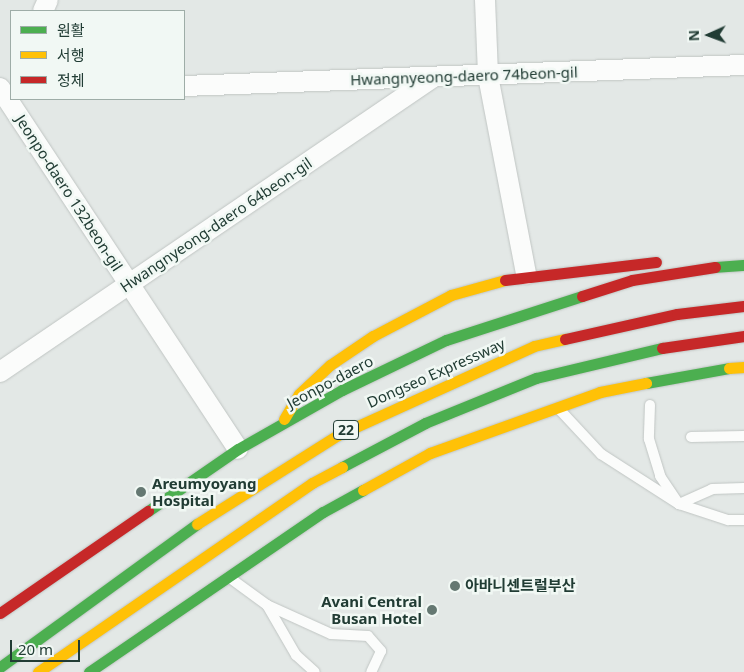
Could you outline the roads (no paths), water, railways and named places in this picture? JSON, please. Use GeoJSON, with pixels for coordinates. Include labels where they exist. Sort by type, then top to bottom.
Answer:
{"type":"FeatureCollection","features":[{"type":"Feature","properties":{"kind":"main road"},"geometry":{"type":"LineString","coordinates":[[280,425],[299,394],[330,365],[373,336],[451,295],[526,274],[657,262],[714,267],[744,265]]}},
{"type":"Feature","properties":{"kind":"main road","name":"Jeonpo-daero"},"geometry":{"type":"LineString","coordinates":[[0,613],[238,449],[280,425],[446,340],[632,280],[714,267]]}},
{"type":"Feature","properties":{"kind":"main road","name":"Dongseo Expressway"},"geometry":{"type":"LineString","coordinates":[[0,667],[234,497],[338,435],[534,346],[677,314],[744,306]]}},
{"type":"Feature","properties":{"kind":"main road","name":"22"},"geometry":{"type":"LineString","coordinates":[[38,672],[312,483],[425,423],[536,378],[654,349],[744,336]]}},
{"type":"Feature","properties":{"kind":"main road"},"geometry":{"type":"LineString","coordinates":[[89,672],[146,631],[323,512],[430,453],[555,405],[648,381],[744,367]]}},
{"type":"Feature","properties":{"kind":"main road"},"geometry":{"type":"LineString","coordinates":[[0,603],[45,582]]}},
{"type":"Feature","properties":{"kind":"street"},"geometry":{"type":"LineString","coordinates":[[485,0],[488,76],[526,274]]}},
{"type":"Feature","properties":{"kind":"street","name":"Hwangnyeong-daero 74beon-gil"},"geometry":{"type":"LineString","coordinates":[[185,86],[744,65]]}},
{"type":"Feature","properties":{"kind":"street","name":"Hwangnyeong-daero 64beon-gil"},"geometry":{"type":"LineString","coordinates":[[0,372],[432,78]]}},
{"type":"Feature","properties":{"kind":"street","name":"Jeonpo-daero 132beon-gil"},"geometry":{"type":"LineString","coordinates":[[13,100],[129,284],[238,449]]}},
{"type":"Feature","properties":{"kind":"lane"},"geometry":{"type":"LineString","coordinates":[[555,405],[601,454],[679,504],[728,520],[744,520]]}},
{"type":"Feature","properties":{"kind":"lane"},"geometry":{"type":"LineString","coordinates":[[650,405],[649,439],[660,476],[679,504]]}},
{"type":"Feature","properties":{"kind":"lane"},"geometry":{"type":"LineString","coordinates":[[691,437],[744,436]]}},
{"type":"Feature","properties":{"kind":"lane"},"geometry":{"type":"LineString","coordinates":[[679,504],[712,489],[744,488]]}},
{"type":"Feature","properties":{"kind":"lane"},"geometry":{"type":"LineString","coordinates":[[228,576],[267,605],[331,634],[368,636],[380,651],[371,672]]}},
{"type":"Feature","properties":{"kind":"lane"},"geometry":{"type":"LineString","coordinates":[[267,605],[296,655],[315,672]]}},
{"type":"Feature","properties":{"kind":"place","name":"Areumyoyang Hospital"},"geometry":{"type":"Point","coordinates":[141,492]}},
{"type":"Feature","properties":{"kind":"place","name":"아바니센트럴부산"},"geometry":{"type":"Point","coordinates":[455,586]}},
{"type":"Feature","properties":{"kind":"place","name":"Avani Central Busan Hotel"},"geometry":{"type":"Point","coordinates":[432,610]}}]}
